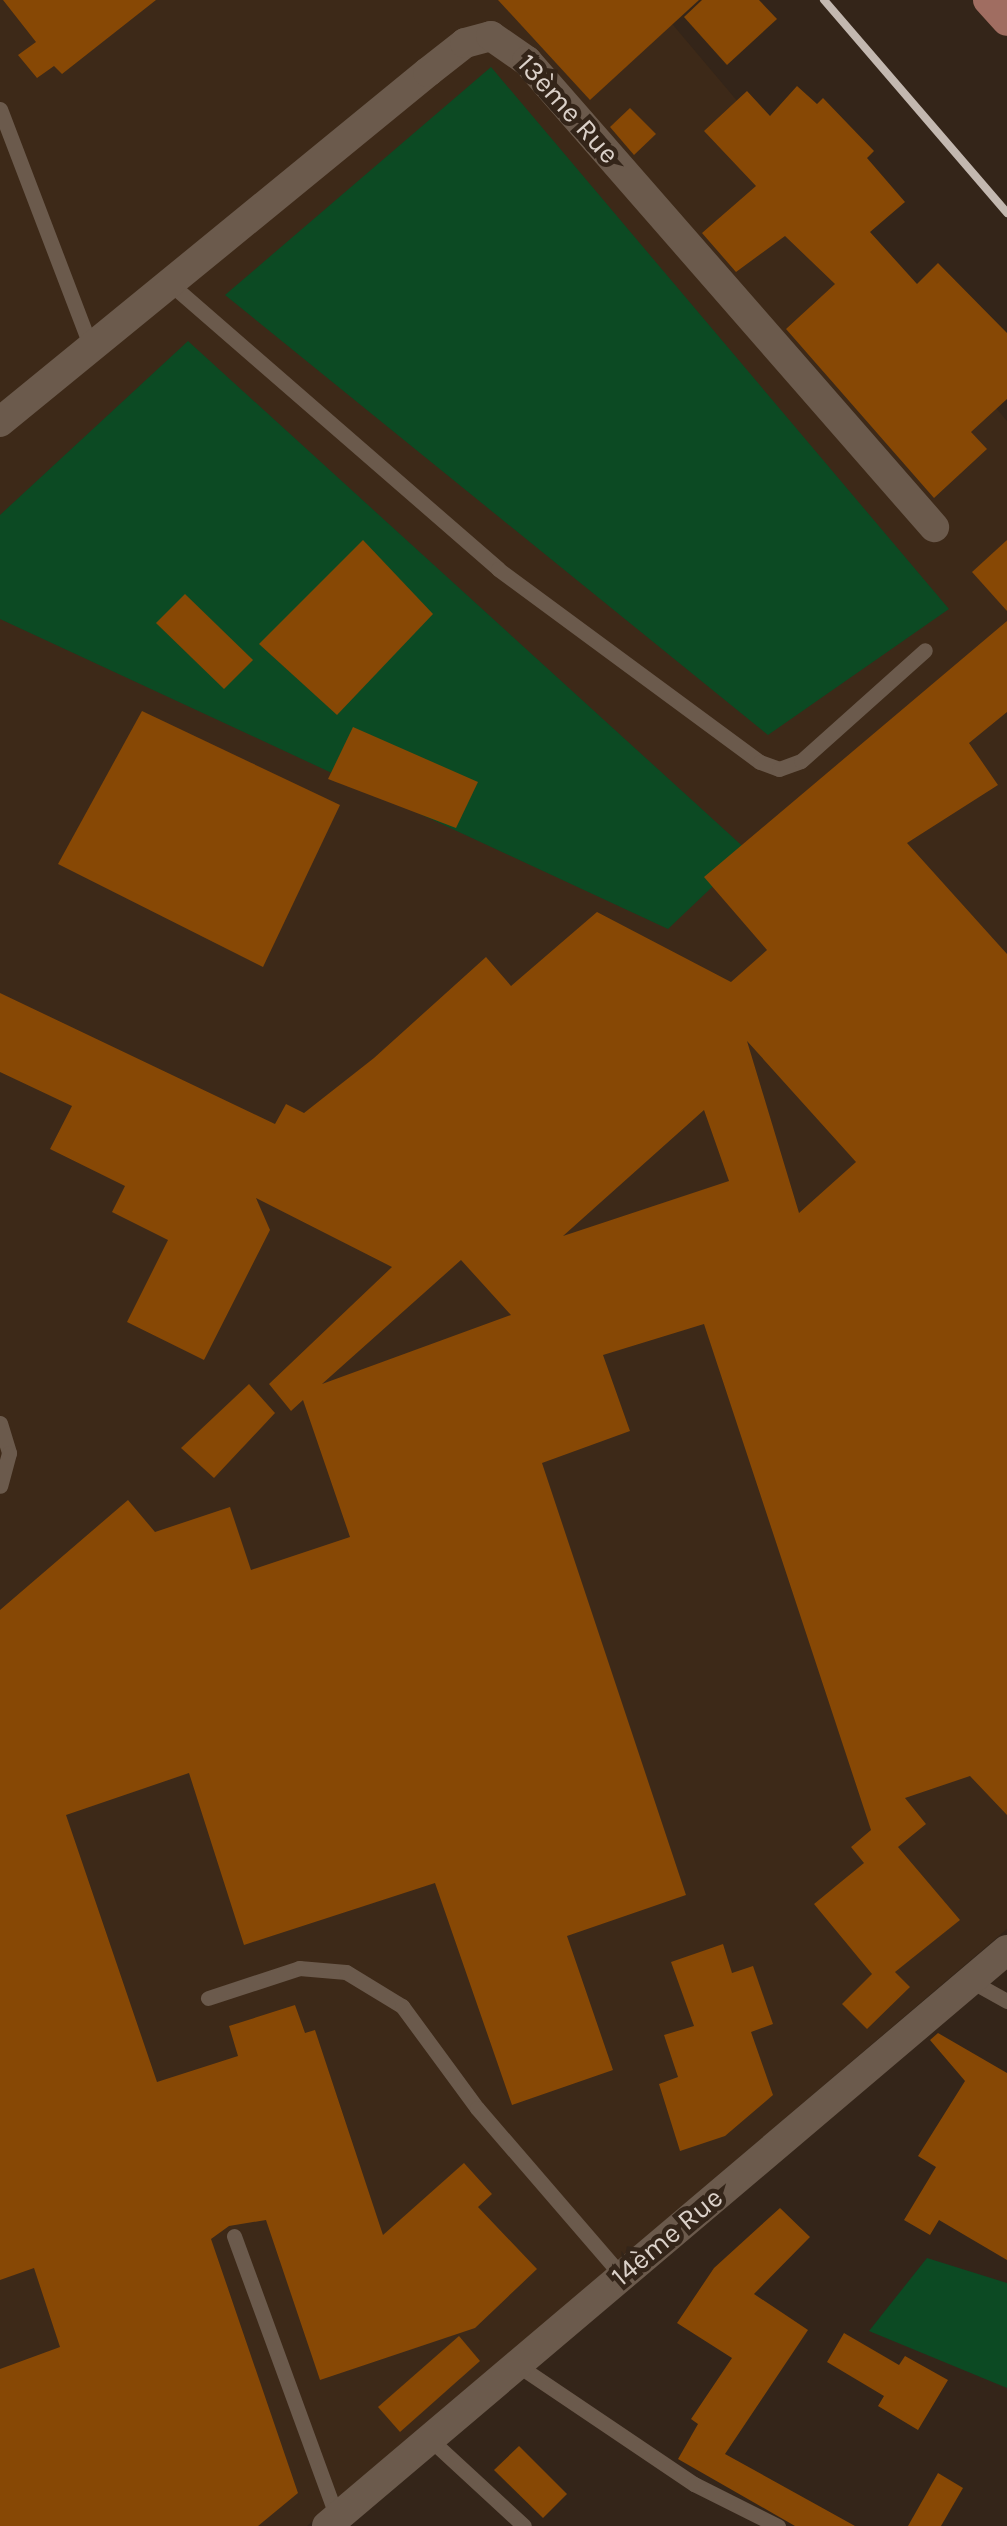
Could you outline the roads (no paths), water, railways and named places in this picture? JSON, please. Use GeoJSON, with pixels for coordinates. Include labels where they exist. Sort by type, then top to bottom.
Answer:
{"type":"FeatureCollection","features":[{"type":"Feature","properties":{"kind":"main road"},"geometry":{"type":"LineString","coordinates":[[988,0],[1007,22]]}},
{"type":"Feature","properties":{"kind":"street","name":"13ème Rue"},"geometry":{"type":"LineString","coordinates":[[0,422],[90,345],[173,286],[440,62],[491,36],[527,62],[934,527]]}},
{"type":"Feature","properties":{"kind":"street","name":"14ème Rue"},"geometry":{"type":"LineString","coordinates":[[332,2522],[1007,1950]]}},
{"type":"Feature","properties":{"kind":"lane"},"geometry":{"type":"LineString","coordinates":[[0,109],[90,345]]}},
{"type":"Feature","properties":{"kind":"lane"},"geometry":{"type":"LineString","coordinates":[[173,286],[498,569],[760,762],[779,769],[801,761],[924,650]]}},
{"type":"Feature","properties":{"kind":"lane"},"geometry":{"type":"LineString","coordinates":[[0,1422],[9,1453],[0,1486]]}},
{"type":"Feature","properties":{"kind":"lane"},"geometry":{"type":"LineString","coordinates":[[208,1998],[299,1968],[346,1972],[402,2006],[477,2108],[622,2275]]}},
{"type":"Feature","properties":{"kind":"lane"},"geometry":{"type":"LineString","coordinates":[[971,1981],[1007,2001]]}},
{"type":"Feature","properties":{"kind":"lane"},"geometry":{"type":"LineString","coordinates":[[234,2236],[332,2522]]}},
{"type":"Feature","properties":{"kind":"lane"},"geometry":{"type":"LineString","coordinates":[[516,2364],[694,2484],[778,2526]]}},
{"type":"Feature","properties":{"kind":"lane"},"geometry":{"type":"LineString","coordinates":[[432,2440],[524,2526]]}},
{"type":"Feature","properties":{"kind":"railway"},"geometry":{"type":"LineString","coordinates":[[824,0],[1007,213]]}}]}
